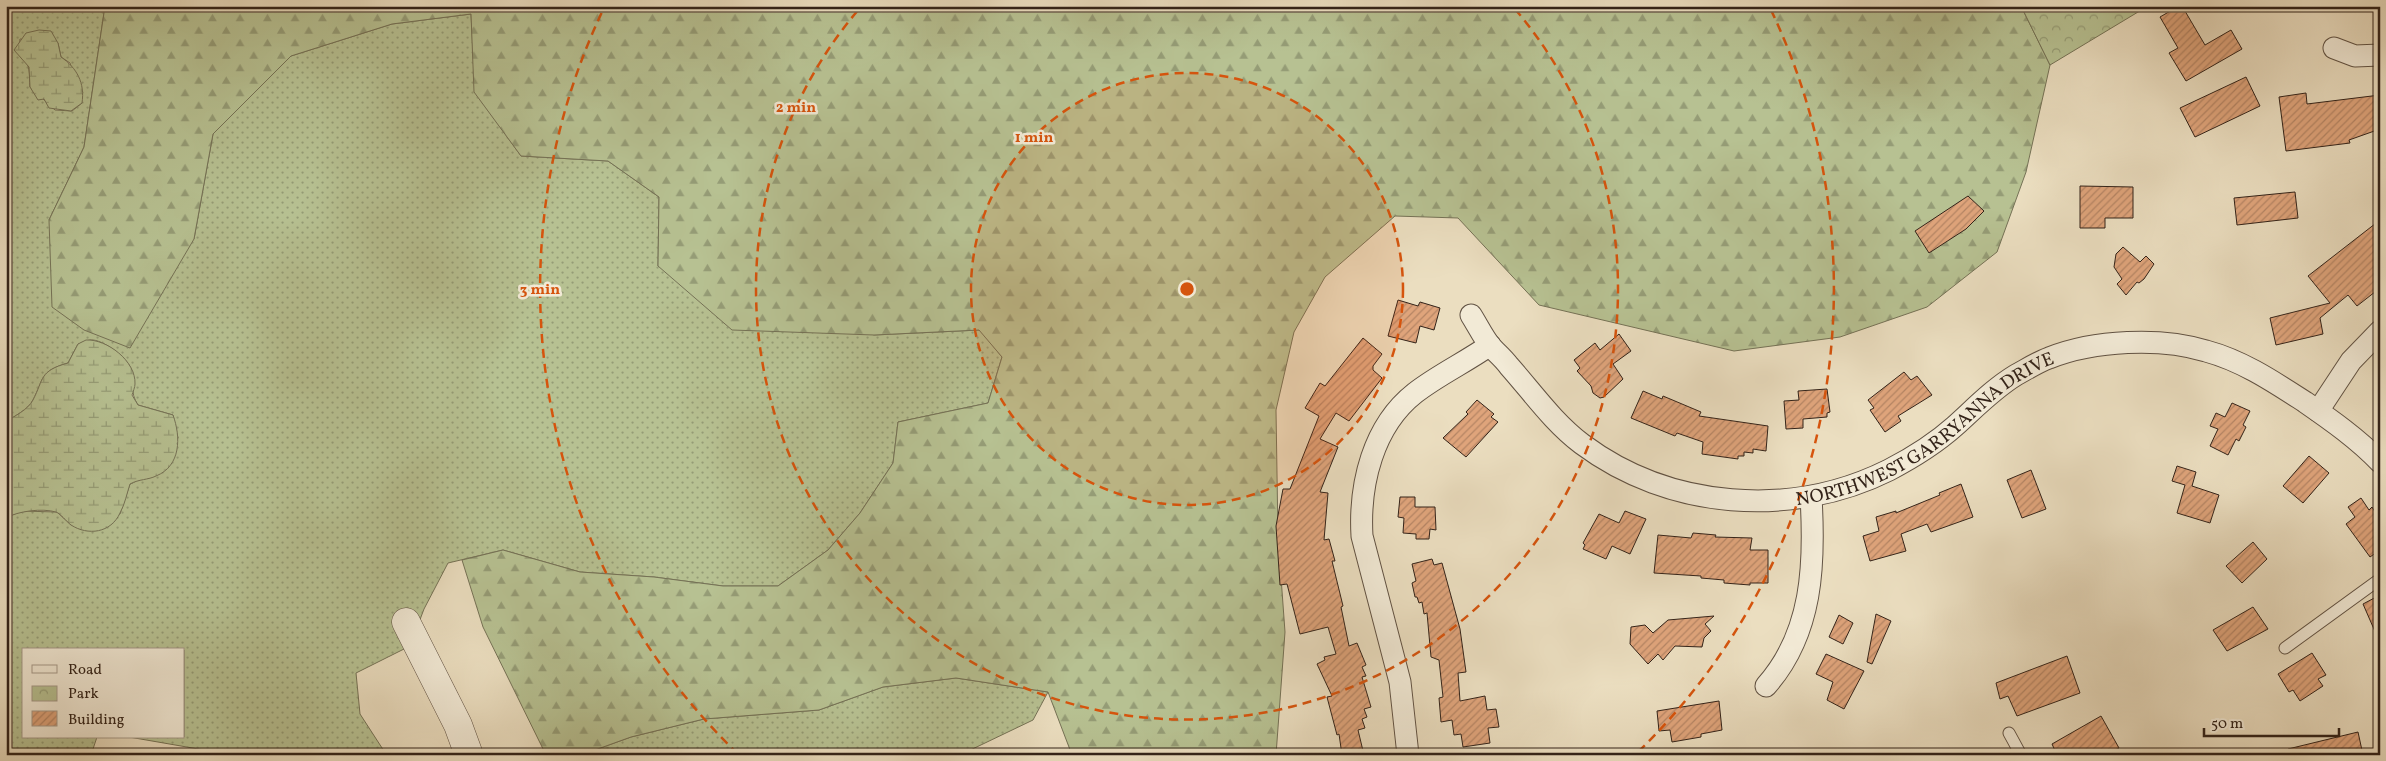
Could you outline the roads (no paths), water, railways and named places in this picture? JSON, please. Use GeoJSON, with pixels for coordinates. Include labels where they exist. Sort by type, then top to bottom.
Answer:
{"type":"FeatureCollection","features":[{"type":"Feature","properties":{"kind":"street"},"geometry":{"type":"LineString","coordinates":[[2334,48],[2355,56],[2380,54]]}},
{"type":"Feature","properties":{"kind":"street","name":"NORTHWEST GARRYANNA DRIVE"},"geometry":{"type":"LineString","coordinates":[[1471,315],[1490,346],[1535,399],[1580,443],[1612,464],[1636,476],[1672,490],[1713,498],[1743,501],[1789,500],[1811,497],[1865,481],[1891,469],[1929,446],[1953,428],[1982,400],[2014,376],[2049,357],[2086,348],[2152,342],[2206,350],[2261,374],[2318,411],[2350,435],[2380,462]]}},
{"type":"Feature","properties":{"kind":"street"},"geometry":{"type":"LineString","coordinates":[[2318,411],[2351,361],[2380,330]]}},
{"type":"Feature","properties":{"kind":"street"},"geometry":{"type":"LineString","coordinates":[[1408,755],[1400,682],[1362,536],[1361,515],[1364,485],[1380,438],[1396,411],[1430,382],[1490,346]]}},
{"type":"Feature","properties":{"kind":"street"},"geometry":{"type":"LineString","coordinates":[[1766,686],[1786,659],[1801,624],[1808,601],[1814,545],[1811,497]]}},
{"type":"Feature","properties":{"kind":"street"},"geometry":{"type":"LineString","coordinates":[[406,622],[458,725],[470,755]]}},
{"type":"Feature","properties":{"kind":"lane"},"geometry":{"type":"LineString","coordinates":[[2284,648],[2380,579]]}},
{"type":"Feature","properties":{"kind":"lane"},"geometry":{"type":"LineString","coordinates":[[2009,733],[2021,755]]}}]}
